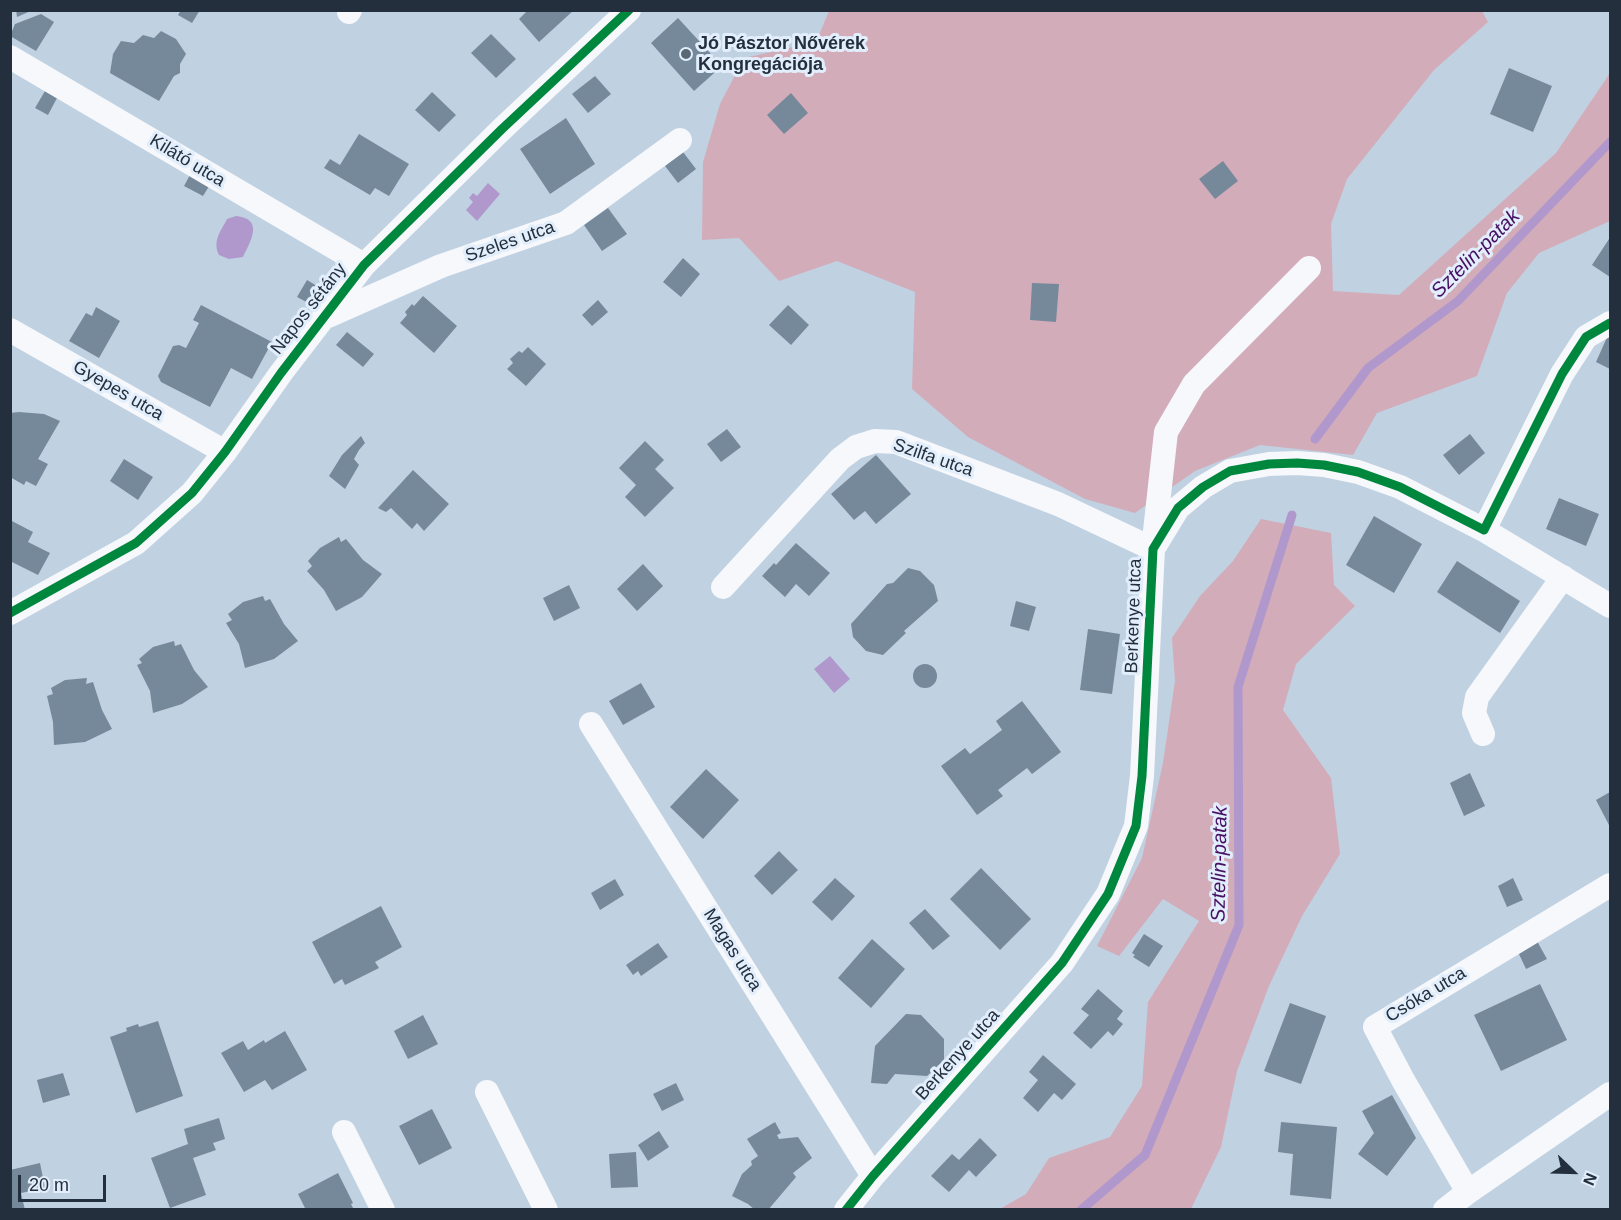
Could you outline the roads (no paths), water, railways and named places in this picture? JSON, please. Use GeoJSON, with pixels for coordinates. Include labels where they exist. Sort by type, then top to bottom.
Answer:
{"type":"FeatureCollection","features":[{"type":"Feature","properties":{"kind":"street","name":"Napos sétány"},"geometry":{"type":"LineString","coordinates":[[10,613],[136,543],[192,493],[364,266],[477,153],[629,10]]}},
{"type":"Feature","properties":{"kind":"street","name":"Kilátó utca"},"geometry":{"type":"LineString","coordinates":[[10,57],[364,266]]}},
{"type":"Feature","properties":{"kind":"street","name":"Szeles utca"},"geometry":{"type":"LineString","coordinates":[[325,318],[441,266],[566,223],[680,140]]}},
{"type":"Feature","properties":{"kind":"street","name":"Berkenye utca"},"geometry":{"type":"LineString","coordinates":[[846,1209],[1062,963],[1108,894],[1136,826],[1141,786],[1153,549],[1166,432],[1194,384],[1309,268]]}},
{"type":"Feature","properties":{"kind":"street"},"geometry":{"type":"LineString","coordinates":[[1484,530],[1562,374],[1586,337],[1611,324]]}},
{"type":"Feature","properties":{"kind":"street","name":"Gyepes utca"},"geometry":{"type":"LineString","coordinates":[[10,330],[225,452]]}},
{"type":"Feature","properties":{"kind":"street","name":"Szilfa utca"},"geometry":{"type":"LineString","coordinates":[[723,587],[840,459],[856,447],[874,441],[896,442],[933,455],[1058,504],[1153,549]]}},
{"type":"Feature","properties":{"kind":"street","name":"Berkenye utca"},"geometry":{"type":"LineString","coordinates":[[1153,549],[1178,508],[1203,487],[1230,471],[1269,464],[1324,465],[1358,472],[1400,487],[1484,530],[1611,606]]}},
{"type":"Feature","properties":{"kind":"street"},"geometry":{"type":"LineString","coordinates":[[1483,735],[1474,712],[1477,697],[1563,578]]}},
{"type":"Feature","properties":{"kind":"street","name":"Magas utca"},"geometry":{"type":"LineString","coordinates":[[591,724],[873,1176]]}},
{"type":"Feature","properties":{"kind":"street","name":"Csóka utca"},"geometry":{"type":"LineString","coordinates":[[1468,1192],[1375,1027],[1611,885]]}},
{"type":"Feature","properties":{"kind":"street"},"geometry":{"type":"LineString","coordinates":[[487,1092],[546,1209]]}},
{"type":"Feature","properties":{"kind":"street"},"geometry":{"type":"LineString","coordinates":[[1445,1209],[1611,1094]]}},
{"type":"Feature","properties":{"kind":"street"},"geometry":{"type":"LineString","coordinates":[[344,1132],[382,1209]]}},
{"type":"Feature","properties":{"kind":"waterway","name":"Sztelin-patak"},"geometry":{"type":"LineString","coordinates":[[1315,439],[1368,368],[1458,301],[1610,142]]}},
{"type":"Feature","properties":{"kind":"waterway","name":"Sztelin-patak"},"geometry":{"type":"LineString","coordinates":[[1081,1210],[1145,1155],[1239,925],[1238,687],[1292,515]]}},
{"type":"Feature","properties":{"kind":"place","name":"Jó Pásztor Nővérek Kongregációja"},"geometry":{"type":"Point","coordinates":[686,54]}}]}
